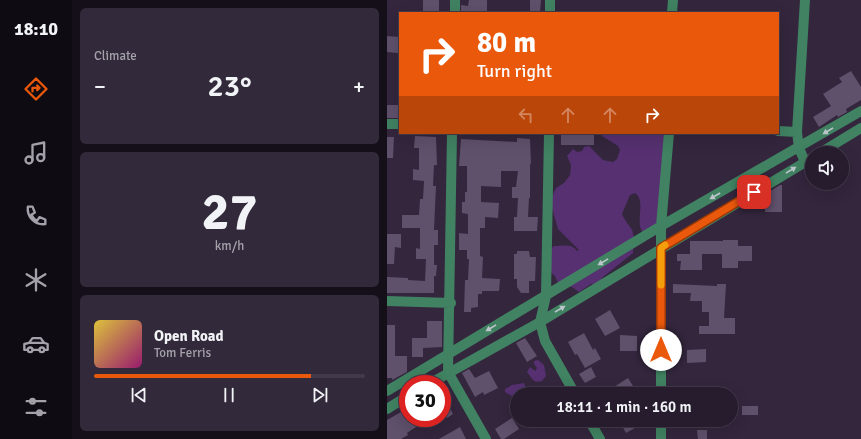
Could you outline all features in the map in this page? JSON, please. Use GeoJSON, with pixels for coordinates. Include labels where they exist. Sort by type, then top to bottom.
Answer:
{"type":"FeatureCollection","features":[{"type":"Feature","properties":{"kind":"street"},"geometry":{"type":"LineString","coordinates":[[455,0],[455,12]]}},
{"type":"Feature","properties":{"kind":"street"},"geometry":{"type":"LineString","coordinates":[[550,0],[550,12]]}},
{"type":"Feature","properties":{"kind":"street"},"geometry":{"type":"LineString","coordinates":[[672,12],[673,0]]}},
{"type":"Feature","properties":{"kind":"street"},"geometry":{"type":"LineString","coordinates":[[805,0],[797,132],[799,148],[805,155]]}},
{"type":"Feature","properties":{"kind":"street"},"geometry":{"type":"LineString","coordinates":[[387,391],[661,226],[799,148],[861,110]]}},
{"type":"Feature","properties":{"kind":"street"},"geometry":{"type":"LineString","coordinates":[[387,124],[399,124]]}},
{"type":"Feature","properties":{"kind":"street"},"geometry":{"type":"LineString","coordinates":[[831,146],[861,128]]}},
{"type":"Feature","properties":{"kind":"street"},"geometry":{"type":"LineString","coordinates":[[779,131],[797,132]]}},
{"type":"Feature","properties":{"kind":"street"},"geometry":{"type":"LineString","coordinates":[[453,134],[450,353],[448,372],[486,439]]}},
{"type":"Feature","properties":{"kind":"street"},"geometry":{"type":"LineString","coordinates":[[549,134],[546,296],[540,322],[545,342],[571,387]]}},
{"type":"Feature","properties":{"kind":"street"},"geometry":{"type":"LineString","coordinates":[[661,387],[661,226],[669,134]]}},
{"type":"Feature","properties":{"kind":"street"},"geometry":{"type":"LineString","coordinates":[[443,375],[540,322],[805,162]]}},
{"type":"Feature","properties":{"kind":"street"},"geometry":{"type":"LineString","coordinates":[[387,301],[451,303]]}},
{"type":"Feature","properties":{"kind":"street"},"geometry":{"type":"LineString","coordinates":[[387,409],[399,402]]}},
{"type":"Feature","properties":{"kind":"street"},"geometry":{"type":"LineString","coordinates":[[593,427],[600,439]]}},
{"type":"Feature","properties":{"kind":"street"},"geometry":{"type":"LineString","coordinates":[[661,427],[661,439]]}},
{"type":"Feature","properties":{"kind":"shaded area"},"geometry":{"type":"Polygon","coordinates":[[[601,134],[671,134],[666,226],[643,233],[640,223],[640,201],[635,193],[630,195],[622,214],[633,233],[633,253],[603,277],[597,285],[591,284],[579,292],[572,287],[558,283],[555,276],[549,271],[549,250],[554,246],[570,246],[575,248],[577,251],[579,250],[558,229],[550,201],[556,188],[564,183],[570,175],[571,165],[567,156],[573,149],[577,152],[582,151],[584,147],[589,146],[603,160],[613,162],[617,159],[620,150],[618,146],[602,136],[601,134]]]}},
{"type":"Feature","properties":{"kind":"shaded area"},"geometry":{"type":"Polygon","coordinates":[[[538,360],[544,365],[546,376],[542,381],[537,382],[533,380],[527,372],[530,367],[535,371],[537,368],[534,361],[538,360]]]}},
{"type":"Feature","properties":{"kind":"shaded area"},"geometry":{"type":"Polygon","coordinates":[[[524,383],[525,387],[510,387],[510,395],[505,392],[505,389],[512,385],[524,383]]]}},
{"type":"Feature","properties":{"kind":"building"},"geometry":{"type":"Polygon","coordinates":[[[423,0],[439,0],[439,12],[423,12],[423,0]]]}},
{"type":"Feature","properties":{"kind":"building"},"geometry":{"type":"Polygon","coordinates":[[[469,0],[487,0],[487,12],[461,12],[461,5],[468,6],[469,0]]]}},
{"type":"Feature","properties":{"kind":"building"},"geometry":{"type":"Polygon","coordinates":[[[530,0],[541,0],[540,12],[530,12],[530,0]]]}},
{"type":"Feature","properties":{"kind":"building"},"geometry":{"type":"Polygon","coordinates":[[[387,36],[399,37],[398,53],[387,52],[387,36]]]}},
{"type":"Feature","properties":{"kind":"building"},"geometry":{"type":"Polygon","coordinates":[[[851,71],[861,87],[861,100],[846,109],[847,112],[838,117],[837,115],[819,127],[813,117],[831,106],[823,94],[842,82],[839,78],[851,71]]]}},
{"type":"Feature","properties":{"kind":"building"},"geometry":{"type":"Polygon","coordinates":[[[387,105],[399,105],[399,118],[387,118],[387,105]]]}},
{"type":"Feature","properties":{"kind":"building"},"geometry":{"type":"Polygon","coordinates":[[[561,134],[594,134],[594,145],[561,145],[561,134]]]}},
{"type":"Feature","properties":{"kind":"building"},"geometry":{"type":"Polygon","coordinates":[[[415,136],[436,137],[437,165],[434,165],[433,186],[436,186],[434,230],[438,230],[438,245],[434,245],[434,265],[437,265],[436,276],[434,276],[434,293],[387,293],[387,277],[408,278],[408,280],[425,281],[426,259],[416,259],[416,248],[420,249],[420,228],[402,228],[402,215],[419,215],[420,199],[423,199],[424,181],[413,180],[413,169],[419,170],[419,148],[414,148],[415,136]]]}},
{"type":"Feature","properties":{"kind":"building"},"geometry":{"type":"Polygon","coordinates":[[[387,137],[394,137],[393,158],[387,158],[387,137]]]}},
{"type":"Feature","properties":{"kind":"building"},"geometry":{"type":"Polygon","coordinates":[[[517,138],[530,139],[531,164],[528,217],[538,217],[537,231],[514,231],[514,217],[517,217],[518,198],[512,198],[512,187],[516,187],[518,171],[501,171],[501,187],[481,186],[481,202],[499,203],[498,218],[485,217],[485,228],[480,228],[480,256],[483,257],[482,278],[500,279],[499,291],[482,291],[482,294],[478,294],[478,307],[471,308],[471,312],[464,312],[465,280],[468,280],[469,259],[467,259],[467,250],[459,250],[459,233],[468,234],[468,214],[462,213],[462,202],[465,202],[465,192],[467,192],[467,166],[459,166],[461,139],[517,142],[517,138]]]}},
{"type":"Feature","properties":{"kind":"building"},"geometry":{"type":"Polygon","coordinates":[[[782,185],[782,212],[765,212],[767,193],[782,185]]]}},
{"type":"Feature","properties":{"kind":"building"},"geometry":{"type":"Polygon","coordinates":[[[387,234],[401,234],[401,248],[395,247],[394,264],[387,264],[387,234]]]}},
{"type":"Feature","properties":{"kind":"building"},"geometry":{"type":"Polygon","coordinates":[[[738,240],[738,246],[752,246],[752,261],[738,261],[738,268],[722,268],[722,254],[702,254],[702,270],[680,270],[681,261],[677,261],[677,254],[690,254],[690,241],[738,240]]]}},
{"type":"Feature","properties":{"kind":"building"},"geometry":{"type":"Polygon","coordinates":[[[517,251],[529,251],[530,257],[536,257],[535,281],[529,281],[529,293],[521,293],[517,287],[517,279],[514,279],[514,254],[517,254],[517,251]]]}},
{"type":"Feature","properties":{"kind":"building"},"geometry":{"type":"Polygon","coordinates":[[[673,284],[717,286],[717,284],[726,284],[724,318],[735,318],[735,334],[699,334],[699,326],[709,326],[709,312],[702,312],[702,301],[690,301],[691,293],[673,293],[673,284]]]}},
{"type":"Feature","properties":{"kind":"building"},"geometry":{"type":"Polygon","coordinates":[[[610,310],[620,328],[605,336],[595,319],[610,310]]]}},
{"type":"Feature","properties":{"kind":"building"},"geometry":{"type":"Polygon","coordinates":[[[427,321],[442,321],[442,347],[423,348],[423,357],[412,357],[412,338],[427,338],[427,321]]]}},
{"type":"Feature","properties":{"kind":"building"},"geometry":{"type":"Polygon","coordinates":[[[387,325],[395,325],[395,356],[407,356],[407,372],[392,380],[392,378],[387,378],[387,325]]]}},
{"type":"Feature","properties":{"kind":"building"},"geometry":{"type":"Polygon","coordinates":[[[584,333],[593,350],[595,348],[601,359],[585,368],[577,354],[575,355],[568,342],[584,333]]]}},
{"type":"Feature","properties":{"kind":"building"},"geometry":{"type":"Polygon","coordinates":[[[620,335],[637,336],[637,351],[620,351],[620,335]]]}},
{"type":"Feature","properties":{"kind":"building"},"geometry":{"type":"Polygon","coordinates":[[[525,338],[537,356],[527,362],[516,343],[525,338]]]}},
{"type":"Feature","properties":{"kind":"building"},"geometry":{"type":"Polygon","coordinates":[[[706,349],[706,362],[687,363],[687,350],[706,349]]]}},
{"type":"Feature","properties":{"kind":"building"},"geometry":{"type":"Polygon","coordinates":[[[591,367],[596,377],[585,383],[579,374],[591,367]]]}},
{"type":"Feature","properties":{"kind":"building"},"geometry":{"type":"Polygon","coordinates":[[[469,369],[475,378],[489,371],[498,388],[484,395],[483,392],[475,397],[462,373],[469,369]]]}},
{"type":"Feature","properties":{"kind":"building"},"geometry":{"type":"Polygon","coordinates":[[[628,378],[634,387],[614,387],[628,378]]]}},
{"type":"Feature","properties":{"kind":"building"},"geometry":{"type":"Polygon","coordinates":[[[742,406],[758,406],[758,415],[742,415],[742,406]]]}},
{"type":"Feature","properties":{"kind":"building"},"geometry":{"type":"Polygon","coordinates":[[[399,413],[399,427],[416,427],[407,433],[408,435],[401,439],[387,439],[387,420],[399,413]]]}},
{"type":"Feature","properties":{"kind":"building"},"geometry":{"type":"Polygon","coordinates":[[[510,419],[510,427],[518,427],[519,429],[504,439],[501,439],[495,429],[510,419]]]}},
{"type":"Feature","properties":{"kind":"building"},"geometry":{"type":"Polygon","coordinates":[[[460,427],[466,439],[439,439],[460,427]]]}},
{"type":"Feature","properties":{"kind":"building"},"geometry":{"type":"Polygon","coordinates":[[[623,427],[637,427],[626,433],[623,427]]]}},
{"type":"Feature","properties":{"kind":"building"},"geometry":{"type":"Polygon","coordinates":[[[697,430],[707,430],[707,439],[698,439],[697,430]]]}},
{"type":"Feature","properties":{"kind":"slow traffic"},"geometry":{"type":"LineString","coordinates":[[661,285],[661,248],[665,245]]}},
{"type":"Feature","properties":{"kind":"route"},"geometry":{"type":"LineString","coordinates":[[661,350],[661,248],[754,192]]}}]}
